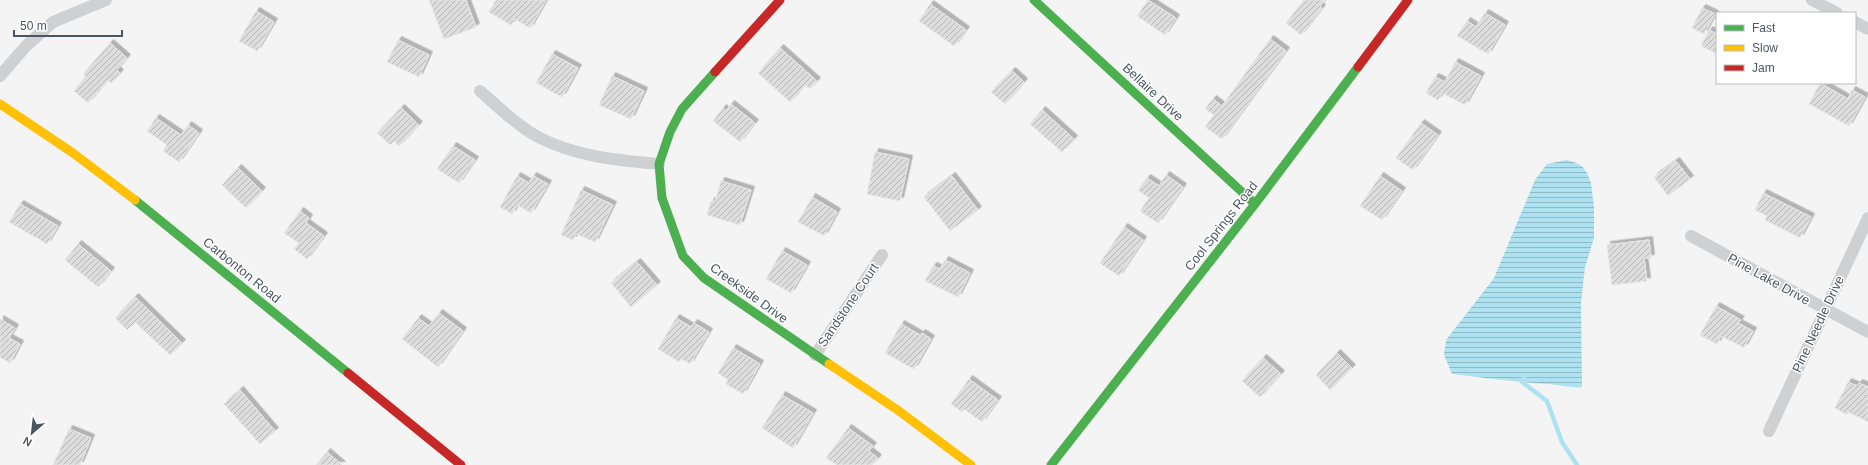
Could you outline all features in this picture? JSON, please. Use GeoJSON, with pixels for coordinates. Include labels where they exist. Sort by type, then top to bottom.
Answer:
{"type":"FeatureCollection","features":[{"type":"Feature","properties":{"kind":"street"},"geometry":{"type":"LineString","coordinates":[[0,76],[26,46],[53,22],[106,0]]}},
{"type":"Feature","properties":{"kind":"street","name":"Creekside Drive"},"geometry":{"type":"LineString","coordinates":[[780,0],[682,110],[670,132],[659,164],[662,198],[683,256],[704,278],[899,411],[971,465]]}},
{"type":"Feature","properties":{"kind":"street","name":"Bellaire Drive"},"geometry":{"type":"LineString","coordinates":[[1034,0],[1255,204]]}},
{"type":"Feature","properties":{"kind":"street","name":"Cool Springs Road"},"geometry":{"type":"LineString","coordinates":[[1051,465],[1255,204],[1408,0]]}},
{"type":"Feature","properties":{"kind":"street"},"geometry":{"type":"LineString","coordinates":[[1812,0],[1835,12]]}},
{"type":"Feature","properties":{"kind":"street"},"geometry":{"type":"LineString","coordinates":[[1856,23],[1868,29]]}},
{"type":"Feature","properties":{"kind":"street"},"geometry":{"type":"LineString","coordinates":[[480,91],[539,138],[566,149],[591,156],[659,164]]}},
{"type":"Feature","properties":{"kind":"street","name":"Carbonton Road"},"geometry":{"type":"LineString","coordinates":[[0,104],[73,153],[115,184],[461,465]]}},
{"type":"Feature","properties":{"kind":"street","name":"Pine Needle Drive"},"geometry":{"type":"LineString","coordinates":[[1769,431],[1868,218]]}},
{"type":"Feature","properties":{"kind":"street","name":"Pine Lake Drive"},"geometry":{"type":"LineString","coordinates":[[1691,236],[1868,332]]}},
{"type":"Feature","properties":{"kind":"street","name":"Sandstone Court"},"geometry":{"type":"LineString","coordinates":[[815,355],[882,255]]}},
{"type":"Feature","properties":{"kind":"water"},"geometry":{"type":"Polygon","coordinates":[[[1566,160],[1582,166],[1587,173],[1591,183],[1594,207],[1594,238],[1585,267],[1581,302],[1582,387],[1452,374],[1444,355],[1446,340],[1494,278],[1535,180],[1547,164],[1566,160]]]}},
{"type":"Feature","properties":{"kind":"building"},"geometry":{"type":"Polygon","coordinates":[[[429,0],[466,0],[476,27],[444,39],[429,0]]]}},
{"type":"Feature","properties":{"kind":"building"},"geometry":{"type":"Polygon","coordinates":[[[496,0],[546,0],[530,28],[515,19],[511,25],[489,12],[496,0]]]}},
{"type":"Feature","properties":{"kind":"building"},"geometry":{"type":"Polygon","coordinates":[[[1148,0],[1176,18],[1165,35],[1137,16],[1148,0]]]}},
{"type":"Feature","properties":{"kind":"building"},"geometry":{"type":"Polygon","coordinates":[[[1304,0],[1325,0],[1320,6],[1322,8],[1301,35],[1286,23],[1304,0]]]}},
{"type":"Feature","properties":{"kind":"building"},"geometry":{"type":"Polygon","coordinates":[[[930,4],[966,30],[954,46],[919,21],[930,4]]]}},
{"type":"Feature","properties":{"kind":"building"},"geometry":{"type":"Polygon","coordinates":[[[1702,8],[1715,14],[1704,34],[1692,28],[1702,8]]]}},
{"type":"Feature","properties":{"kind":"building"},"geometry":{"type":"Polygon","coordinates":[[[256,11],[274,22],[257,51],[239,41],[256,11]]]}},
{"type":"Feature","properties":{"kind":"building"},"geometry":{"type":"Polygon","coordinates":[[[1485,13],[1505,25],[1488,54],[1457,36],[1467,21],[1476,27],[1485,13]]]}},
{"type":"Feature","properties":{"kind":"building"},"geometry":{"type":"Polygon","coordinates":[[[1709,30],[1716,34],[1716,54],[1701,46],[1709,30]]]}},
{"type":"Feature","properties":{"kind":"building"},"geometry":{"type":"Polygon","coordinates":[[[1270,39],[1286,51],[1222,139],[1205,127],[1214,115],[1205,109],[1213,99],[1222,106],[1270,39]]]}},
{"type":"Feature","properties":{"kind":"building"},"geometry":{"type":"Polygon","coordinates":[[[398,40],[429,55],[419,77],[387,62],[398,40]]]}},
{"type":"Feature","properties":{"kind":"building"},"geometry":{"type":"Polygon","coordinates":[[[110,43],[127,58],[117,70],[120,73],[111,83],[107,80],[88,103],[74,91],[86,76],[83,74],[110,43]]]}},
{"type":"Feature","properties":{"kind":"building"},"geometry":{"type":"Polygon","coordinates":[[[780,48],[817,81],[810,89],[805,85],[790,102],[758,73],[780,48]]]}},
{"type":"Feature","properties":{"kind":"building"},"geometry":{"type":"Polygon","coordinates":[[[552,54],[578,68],[562,97],[536,83],[552,54]]]}},
{"type":"Feature","properties":{"kind":"building"},"geometry":{"type":"Polygon","coordinates":[[[1455,62],[1481,76],[1465,105],[1442,93],[1438,100],[1426,93],[1435,77],[1445,82],[1455,62]]]}},
{"type":"Feature","properties":{"kind":"building"},"geometry":{"type":"Polygon","coordinates":[[[1012,71],[1024,82],[1005,104],[991,92],[1012,71]]]}},
{"type":"Feature","properties":{"kind":"building"},"geometry":{"type":"Polygon","coordinates":[[[612,76],[644,91],[631,119],[599,105],[612,76]]]}},
{"type":"Feature","properties":{"kind":"building"},"geometry":{"type":"Polygon","coordinates":[[[1819,84],[1848,99],[1852,90],[1865,97],[1849,126],[1809,104],[1819,84]]]}},
{"type":"Feature","properties":{"kind":"building"},"geometry":{"type":"Polygon","coordinates":[[[731,104],[755,123],[740,142],[713,121],[723,108],[726,111],[731,104]]]}},
{"type":"Feature","properties":{"kind":"building"},"geometry":{"type":"Polygon","coordinates":[[[401,108],[419,125],[399,146],[394,141],[390,145],[377,133],[401,108]]]}},
{"type":"Feature","properties":{"kind":"building"},"geometry":{"type":"Polygon","coordinates":[[[1042,110],[1074,139],[1062,152],[1030,124],[1042,110]]]}},
{"type":"Feature","properties":{"kind":"building"},"geometry":{"type":"Polygon","coordinates":[[[156,118],[181,135],[188,125],[199,133],[179,162],[163,151],[167,145],[147,131],[156,118]]]}},
{"type":"Feature","properties":{"kind":"building"},"geometry":{"type":"Polygon","coordinates":[[[1421,123],[1438,135],[1413,170],[1396,158],[1421,123]]]}},
{"type":"Feature","properties":{"kind":"building"},"geometry":{"type":"Polygon","coordinates":[[[453,146],[475,160],[459,183],[437,169],[453,146]]]}},
{"type":"Feature","properties":{"kind":"building"},"geometry":{"type":"Polygon","coordinates":[[[875,152],[909,159],[900,201],[867,194],[875,152]]]}},
{"type":"Feature","properties":{"kind":"building"},"geometry":{"type":"Polygon","coordinates":[[[1676,161],[1690,179],[1668,196],[1654,177],[1676,161]]]}},
{"type":"Feature","properties":{"kind":"building"},"geometry":{"type":"Polygon","coordinates":[[[238,168],[262,191],[246,208],[222,185],[238,168]]]}},
{"type":"Feature","properties":{"kind":"building"},"geometry":{"type":"Polygon","coordinates":[[[1166,175],[1183,187],[1158,223],[1140,211],[1149,198],[1138,190],[1147,178],[1159,186],[1166,175]]]}},
{"type":"Feature","properties":{"kind":"building"},"geometry":{"type":"Polygon","coordinates":[[[517,176],[529,183],[533,176],[548,184],[531,213],[517,205],[512,214],[500,207],[517,176]]]}},
{"type":"Feature","properties":{"kind":"building"},"geometry":{"type":"Polygon","coordinates":[[[952,176],[978,210],[950,231],[924,197],[952,176]]]}},
{"type":"Feature","properties":{"kind":"building"},"geometry":{"type":"Polygon","coordinates":[[[1380,176],[1402,191],[1382,220],[1360,206],[1380,176]]]}},
{"type":"Feature","properties":{"kind":"building"},"geometry":{"type":"Polygon","coordinates":[[[721,181],[751,190],[740,225],[707,215],[711,201],[715,202],[721,181]]]}},
{"type":"Feature","properties":{"kind":"building"},"geometry":{"type":"Polygon","coordinates":[[[581,190],[613,205],[595,242],[576,234],[573,240],[561,235],[581,190]]]}},
{"type":"Feature","properties":{"kind":"building"},"geometry":{"type":"Polygon","coordinates":[[[1763,193],[1811,217],[1800,238],[1765,220],[1767,216],[1755,210],[1763,193]]]}},
{"type":"Feature","properties":{"kind":"building"},"geometry":{"type":"Polygon","coordinates":[[[812,197],[837,212],[824,236],[798,222],[812,197]]]}},
{"type":"Feature","properties":{"kind":"building"},"geometry":{"type":"Polygon","coordinates":[[[20,204],[58,226],[47,244],[9,222],[20,204]]]}},
{"type":"Feature","properties":{"kind":"building"},"geometry":{"type":"Polygon","coordinates":[[[300,211],[309,218],[306,223],[324,236],[307,259],[294,249],[299,243],[284,233],[300,211]]]}},
{"type":"Feature","properties":{"kind":"building"},"geometry":{"type":"Polygon","coordinates":[[[1124,227],[1143,240],[1119,276],[1100,263],[1124,227]]]}},
{"type":"Feature","properties":{"kind":"building"},"geometry":{"type":"Polygon","coordinates":[[[1649,240],[1651,258],[1644,258],[1647,281],[1612,285],[1607,245],[1649,240]]]}},
{"type":"Feature","properties":{"kind":"building"},"geometry":{"type":"Polygon","coordinates":[[[78,244],[111,271],[98,287],[65,260],[78,244]]]}},
{"type":"Feature","properties":{"kind":"building"},"geometry":{"type":"Polygon","coordinates":[[[782,251],[807,265],[791,293],[766,279],[782,251]]]}},
{"type":"Feature","properties":{"kind":"building"},"geometry":{"type":"Polygon","coordinates":[[[945,260],[970,273],[958,297],[925,281],[933,266],[940,269],[945,260]]]}},
{"type":"Feature","properties":{"kind":"building"},"geometry":{"type":"Polygon","coordinates":[[[637,262],[657,285],[631,307],[611,283],[637,262]]]}},
{"type":"Feature","properties":{"kind":"building"},"geometry":{"type":"Polygon","coordinates":[[[135,297],[182,343],[170,355],[135,322],[127,330],[115,318],[135,297]]]}},
{"type":"Feature","properties":{"kind":"building"},"geometry":{"type":"Polygon","coordinates":[[[1716,306],[1741,320],[1738,323],[1753,331],[1744,348],[1721,336],[1717,344],[1700,335],[1716,306]]]}},
{"type":"Feature","properties":{"kind":"building"},"geometry":{"type":"Polygon","coordinates":[[[439,313],[463,331],[438,367],[402,339],[418,318],[429,326],[439,313]]]}},
{"type":"Feature","properties":{"kind":"building"},"geometry":{"type":"Polygon","coordinates":[[[676,318],[691,327],[694,323],[709,332],[690,364],[681,359],[679,362],[658,349],[676,318]]]}},
{"type":"Feature","properties":{"kind":"building"},"geometry":{"type":"Polygon","coordinates":[[[0,319],[15,328],[9,338],[20,344],[10,363],[0,357],[0,319]]]}},
{"type":"Feature","properties":{"kind":"building"},"geometry":{"type":"Polygon","coordinates":[[[901,324],[920,335],[922,333],[931,339],[914,369],[885,353],[901,324]]]}},
{"type":"Feature","properties":{"kind":"building"},"geometry":{"type":"Polygon","coordinates":[[[733,348],[760,364],[743,394],[726,384],[728,380],[718,373],[733,348]]]}},
{"type":"Feature","properties":{"kind":"building"},"geometry":{"type":"Polygon","coordinates":[[[1337,353],[1352,368],[1330,390],[1316,375],[1337,353]]]}},
{"type":"Feature","properties":{"kind":"building"},"geometry":{"type":"Polygon","coordinates":[[[1263,358],[1281,374],[1260,397],[1242,381],[1263,358]]]}},
{"type":"Feature","properties":{"kind":"building"},"geometry":{"type":"Polygon","coordinates":[[[969,379],[998,400],[982,422],[964,409],[962,412],[951,404],[969,379]]]}},
{"type":"Feature","properties":{"kind":"building"},"geometry":{"type":"Polygon","coordinates":[[[1848,382],[1857,386],[1859,383],[1868,387],[1868,422],[1848,412],[1847,415],[1835,408],[1848,382]]]}},
{"type":"Feature","properties":{"kind":"building"},"geometry":{"type":"Polygon","coordinates":[[[240,390],[275,431],[260,444],[224,404],[240,390]]]}},
{"type":"Feature","properties":{"kind":"building"},"geometry":{"type":"Polygon","coordinates":[[[782,395],[813,413],[793,448],[762,428],[782,395]]]}},
{"type":"Feature","properties":{"kind":"building"},"geometry":{"type":"Polygon","coordinates":[[[848,428],[873,446],[869,451],[878,458],[872,465],[837,465],[826,458],[848,428]]]}},
{"type":"Feature","properties":{"kind":"building"},"geometry":{"type":"Polygon","coordinates":[[[69,429],[91,438],[80,465],[53,465],[69,429]]]}},
{"type":"Feature","properties":{"kind":"building"},"geometry":{"type":"Polygon","coordinates":[[[327,452],[342,465],[316,465],[327,452]]]}},
{"type":"Feature","properties":{"kind":"waterway"},"geometry":{"type":"LineString","coordinates":[[1524,378],[1522,382],[1547,401],[1562,442],[1577,465]]}},
{"type":"Feature","properties":{"kind":"traffic: fast"},"geometry":{"type":"LineString","coordinates":[[1034,0],[1255,204]]}},
{"type":"Feature","properties":{"kind":"traffic: fast"},"geometry":{"type":"LineString","coordinates":[[1051,465],[1255,204],[1358,67]]}},
{"type":"Feature","properties":{"kind":"traffic: fast"},"geometry":{"type":"LineString","coordinates":[[715,72],[682,109],[670,132],[659,164],[662,198],[683,256],[704,278],[829,364]]}},
{"type":"Feature","properties":{"kind":"traffic: fast"},"geometry":{"type":"LineString","coordinates":[[135,200],[348,373]]}},
{"type":"Feature","properties":{"kind":"traffic: slow"},"geometry":{"type":"LineString","coordinates":[[0,104],[73,153],[135,200]]}},
{"type":"Feature","properties":{"kind":"traffic: slow"},"geometry":{"type":"LineString","coordinates":[[829,364],[899,411],[971,465]]}},
{"type":"Feature","properties":{"kind":"traffic: jam"},"geometry":{"type":"LineString","coordinates":[[715,72],[780,0]]}},
{"type":"Feature","properties":{"kind":"traffic: jam"},"geometry":{"type":"LineString","coordinates":[[1358,67],[1408,0]]}},
{"type":"Feature","properties":{"kind":"traffic: jam"},"geometry":{"type":"LineString","coordinates":[[348,373],[461,465]]}}]}
